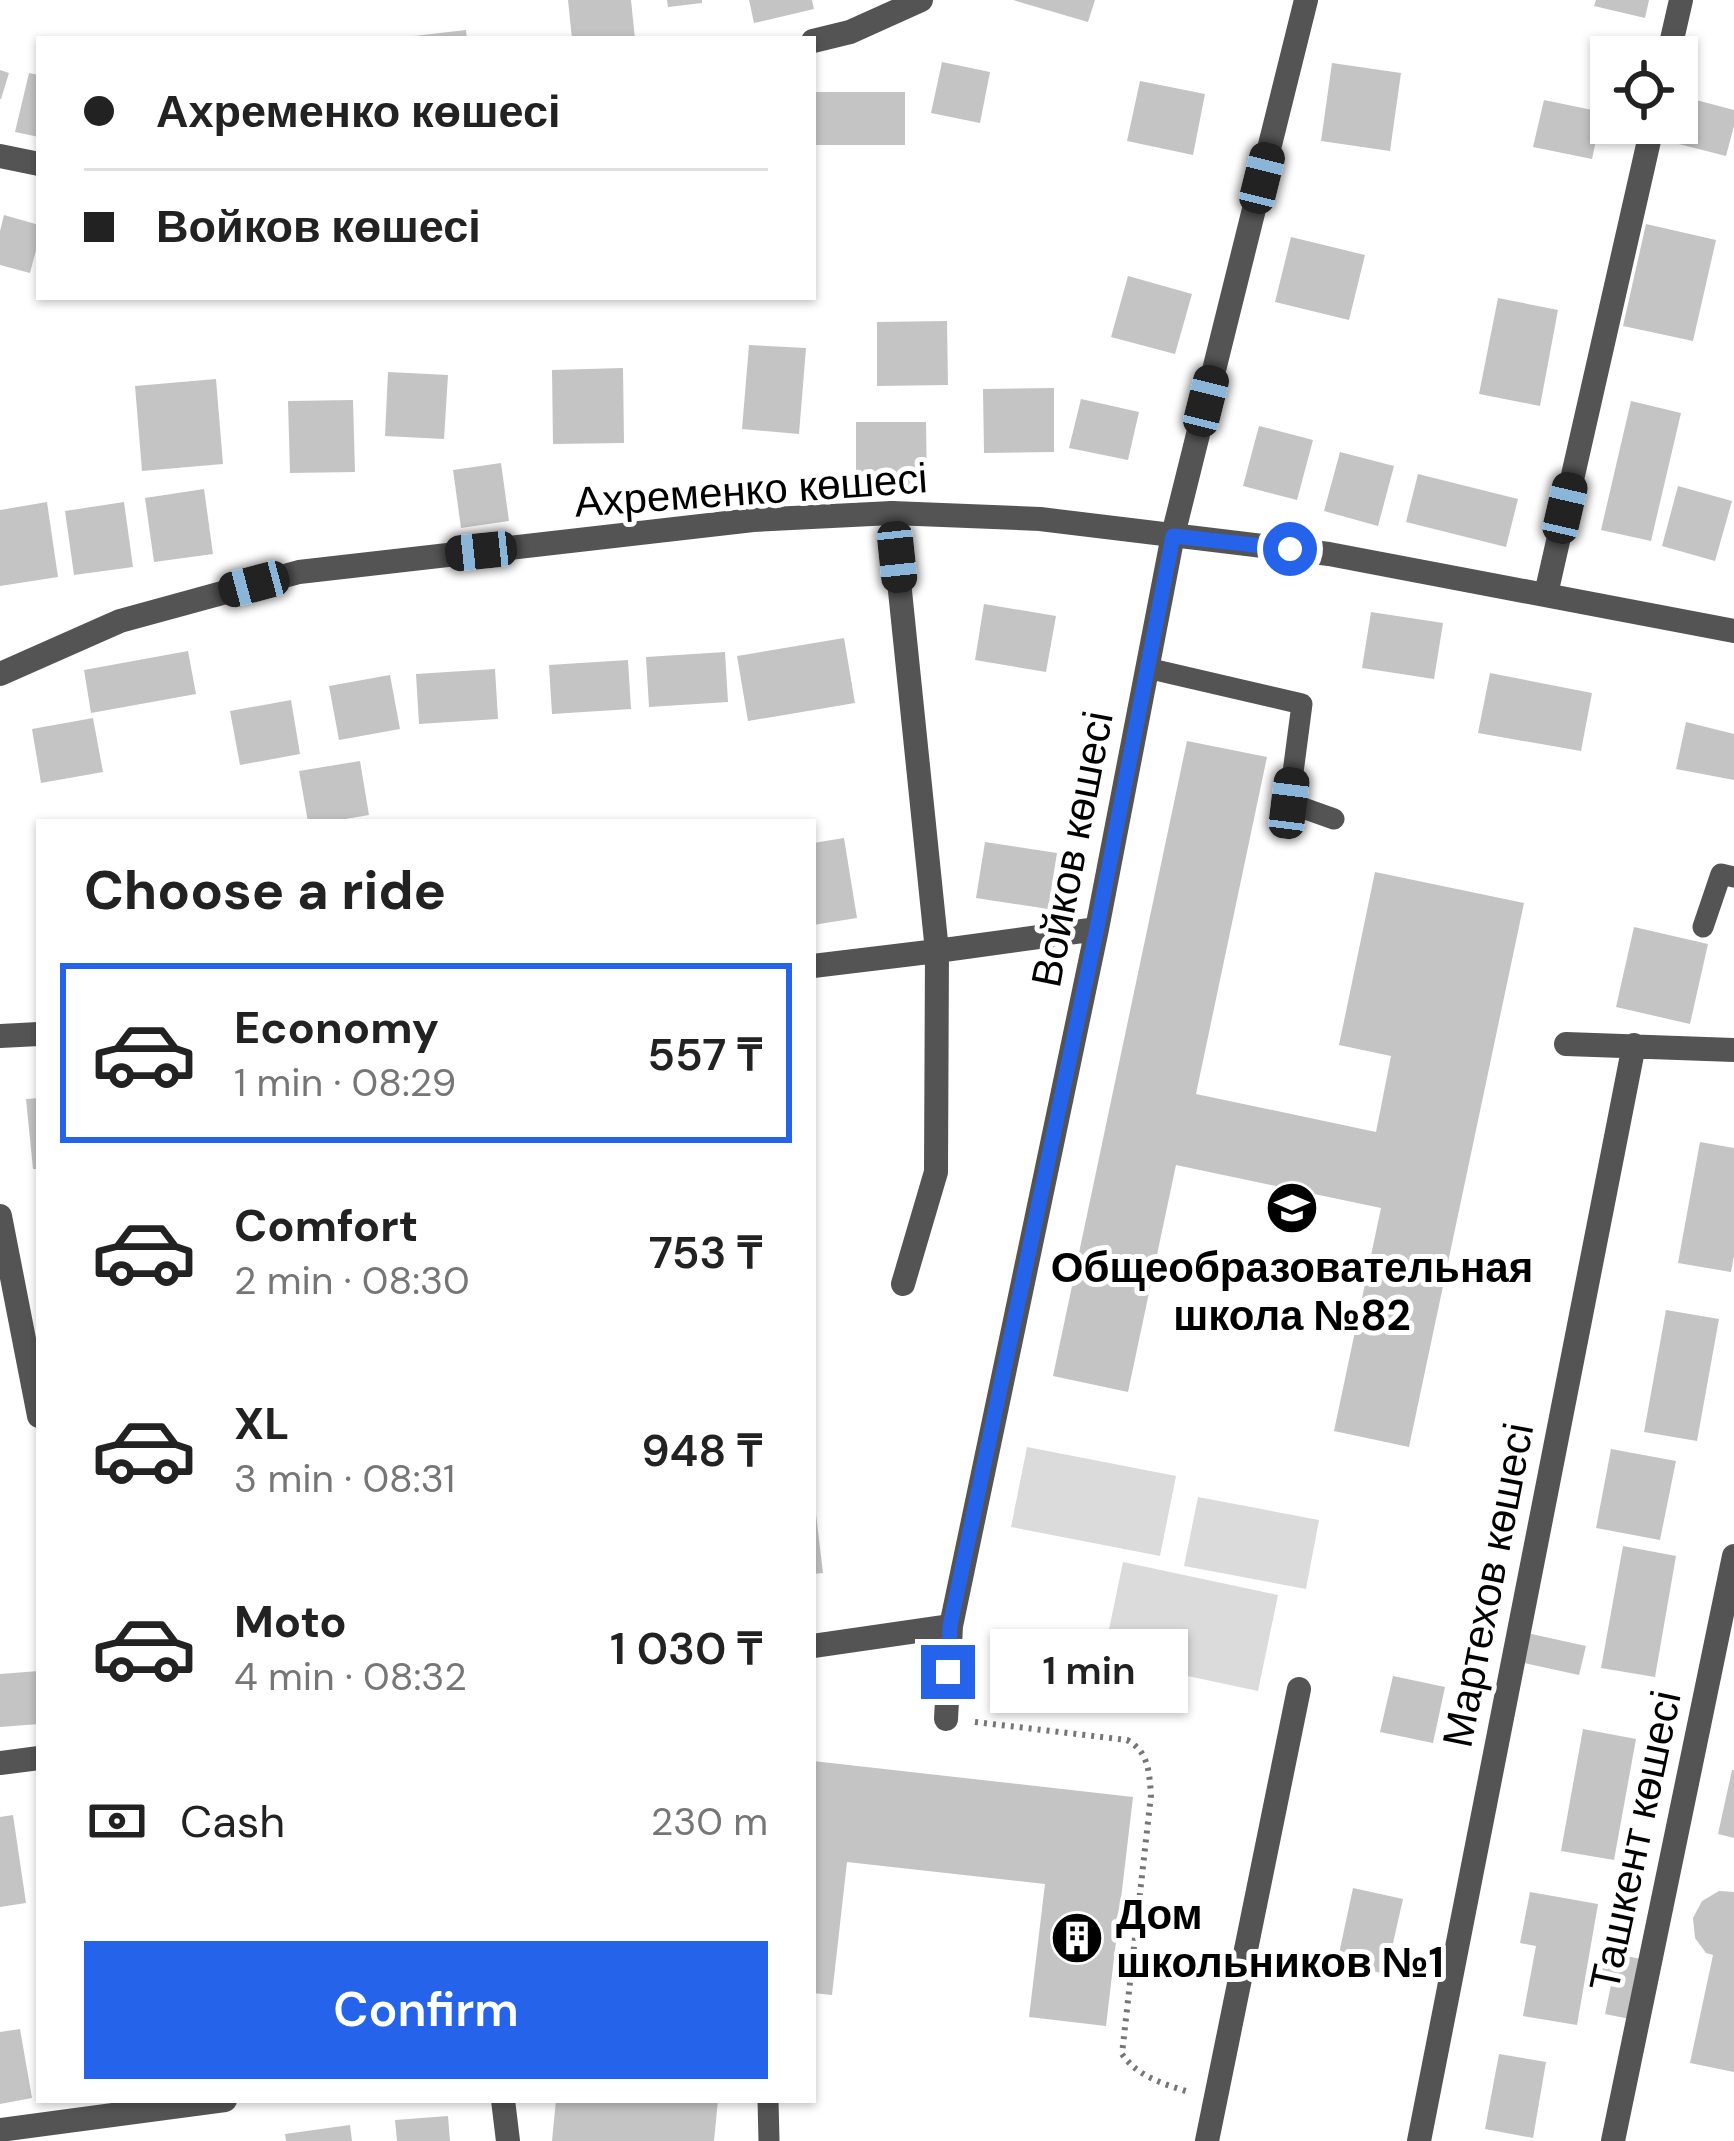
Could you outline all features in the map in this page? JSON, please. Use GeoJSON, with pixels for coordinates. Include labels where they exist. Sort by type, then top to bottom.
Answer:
{"type":"FeatureCollection","features":[{"type":"Feature","properties":{"kind":"street"},"geometry":{"type":"LineString","coordinates":[[816,40],[850,32],[921,0]]}},
{"type":"Feature","properties":{"kind":"street","name":"Войков көшесі"},"geometry":{"type":"LineString","coordinates":[[946,1719],[950,1626],[1097,928],[1173,536],[1306,0]]}},
{"type":"Feature","properties":{"kind":"street"},"geometry":{"type":"LineString","coordinates":[[1673,36],[1681,0]]}},
{"type":"Feature","properties":{"kind":"street"},"geometry":{"type":"LineString","coordinates":[[1546,594],[1648,144]]}},
{"type":"Feature","properties":{"kind":"street"},"geometry":{"type":"LineString","coordinates":[[0,156],[36,163]]}},
{"type":"Feature","properties":{"kind":"street"},"geometry":{"type":"LineString","coordinates":[[892,513],[937,951],[936,1172],[903,1284]]}},
{"type":"Feature","properties":{"kind":"street","name":"Ахременко көшесі"},"geometry":{"type":"LineString","coordinates":[[0,674],[120,621],[299,572],[753,520],[892,513],[1040,519],[1329,554],[1734,631]]}},
{"type":"Feature","properties":{"kind":"street"},"geometry":{"type":"LineString","coordinates":[[816,966],[1097,928]]}},
{"type":"Feature","properties":{"kind":"street"},"geometry":{"type":"LineString","coordinates":[[0,1036],[36,1034]]}},
{"type":"Feature","properties":{"kind":"street"},"geometry":{"type":"LineString","coordinates":[[1566,1045],[1734,1050]]}},
{"type":"Feature","properties":{"kind":"street","name":"Мартехов көшесі"},"geometry":{"type":"LineString","coordinates":[[1419,2141],[1634,1045]]}},
{"type":"Feature","properties":{"kind":"street"},"geometry":{"type":"LineString","coordinates":[[0,1216],[36,1401]]}},
{"type":"Feature","properties":{"kind":"street","name":"Ташкент көшесі"},"geometry":{"type":"LineString","coordinates":[[1612,2141],[1734,1556]]}},
{"type":"Feature","properties":{"kind":"street"},"geometry":{"type":"LineString","coordinates":[[816,1646],[950,1626]]}},
{"type":"Feature","properties":{"kind":"street"},"geometry":{"type":"LineString","coordinates":[[1207,2141],[1299,1689]]}},
{"type":"Feature","properties":{"kind":"street"},"geometry":{"type":"LineString","coordinates":[[0,1763],[36,1758]]}},
{"type":"Feature","properties":{"kind":"street"},"geometry":{"type":"LineString","coordinates":[[0,2130],[202,2103]]}},
{"type":"Feature","properties":{"kind":"street"},"geometry":{"type":"LineString","coordinates":[[503,2103],[508,2141]]}},
{"type":"Feature","properties":{"kind":"lane"},"geometry":{"type":"LineString","coordinates":[[1148,668],[1302,704],[1289,803],[1334,819]]}},
{"type":"Feature","properties":{"kind":"lane"},"geometry":{"type":"LineString","coordinates":[[1703,927],[1721,874],[1734,877]]}},
{"type":"Feature","properties":{"kind":"lane"},"geometry":{"type":"LineString","coordinates":[[768,2103],[769,2141]]}},
{"type":"Feature","properties":{"kind":"path"},"geometry":{"type":"LineString","coordinates":[[946,1719],[1127,1740],[1139,1746],[1148,1762],[1150,1795],[1122,2054],[1153,2080],[1215,2101]]}},
{"type":"Feature","properties":{"kind":"shaded area"},"geometry":{"type":"Polygon","coordinates":[[[1027,1447],[1176,1476],[1160,1556],[1011,1527],[1027,1447]]]}},
{"type":"Feature","properties":{"kind":"shaded area"},"geometry":{"type":"Polygon","coordinates":[[[1198,1497],[1319,1520],[1306,1589],[1184,1566],[1198,1497]]]}},
{"type":"Feature","properties":{"kind":"shaded area"},"geometry":{"type":"Polygon","coordinates":[[[1123,1562],[1278,1595],[1258,1691],[1103,1658],[1123,1562]]]}},
{"type":"Feature","properties":{"kind":"building"},"geometry":{"type":"Polygon","coordinates":[[[568,0],[631,0],[635,36],[572,36],[568,0]]]}},
{"type":"Feature","properties":{"kind":"building"},"geometry":{"type":"Polygon","coordinates":[[[667,0],[702,0],[702,3],[668,7],[667,0]]]}},
{"type":"Feature","properties":{"kind":"building"},"geometry":{"type":"Polygon","coordinates":[[[749,0],[812,0],[814,9],[754,23],[749,0]]]}},
{"type":"Feature","properties":{"kind":"building"},"geometry":{"type":"Polygon","coordinates":[[[1013,0],[1095,0],[1088,22],[1013,0]]]}},
{"type":"Feature","properties":{"kind":"building"},"geometry":{"type":"Polygon","coordinates":[[[1596,0],[1649,0],[1645,18],[1594,6],[1596,0]]]}},
{"type":"Feature","properties":{"kind":"building"},"geometry":{"type":"Polygon","coordinates":[[[466,30],[467,36],[414,36],[466,30]]]}},
{"type":"Feature","properties":{"kind":"building"},"geometry":{"type":"Polygon","coordinates":[[[942,62],[990,72],[980,123],[931,113],[942,62]]]}},
{"type":"Feature","properties":{"kind":"building"},"geometry":{"type":"Polygon","coordinates":[[[1332,63],[1401,73],[1390,151],[1321,141],[1332,63]]]}},
{"type":"Feature","properties":{"kind":"building"},"geometry":{"type":"Polygon","coordinates":[[[0,70],[9,73],[1,99],[0,99],[0,70]]]}},
{"type":"Feature","properties":{"kind":"building"},"geometry":{"type":"Polygon","coordinates":[[[29,73],[36,74],[36,136],[15,132],[29,73]]]}},
{"type":"Feature","properties":{"kind":"building"},"geometry":{"type":"Polygon","coordinates":[[[1140,81],[1205,94],[1193,155],[1127,141],[1140,81]]]}},
{"type":"Feature","properties":{"kind":"building"},"geometry":{"type":"Polygon","coordinates":[[[816,92],[905,92],[905,145],[816,145],[816,92]]]}},
{"type":"Feature","properties":{"kind":"building"},"geometry":{"type":"Polygon","coordinates":[[[1544,100],[1590,110],[1590,144],[1595,144],[1592,159],[1533,147],[1544,100]]]}},
{"type":"Feature","properties":{"kind":"building"},"geometry":{"type":"Polygon","coordinates":[[[1698,101],[1734,110],[1726,156],[1679,144],[1698,144],[1698,101]]]}},
{"type":"Feature","properties":{"kind":"building"},"geometry":{"type":"Polygon","coordinates":[[[4,215],[36,224],[30,273],[0,265],[4,215]]]}},
{"type":"Feature","properties":{"kind":"building"},"geometry":{"type":"Polygon","coordinates":[[[1646,224],[1716,240],[1693,341],[1623,326],[1646,224]]]}},
{"type":"Feature","properties":{"kind":"building"},"geometry":{"type":"Polygon","coordinates":[[[1291,237],[1365,255],[1349,320],[1275,302],[1291,237]]]}},
{"type":"Feature","properties":{"kind":"building"},"geometry":{"type":"Polygon","coordinates":[[[1128,276],[1192,294],[1175,354],[1111,337],[1128,276]]]}},
{"type":"Feature","properties":{"kind":"building"},"geometry":{"type":"Polygon","coordinates":[[[1498,298],[1558,310],[1540,406],[1479,394],[1498,298]]]}},
{"type":"Feature","properties":{"kind":"building"},"geometry":{"type":"Polygon","coordinates":[[[947,321],[948,385],[877,386],[877,322],[947,321]]]}},
{"type":"Feature","properties":{"kind":"building"},"geometry":{"type":"Polygon","coordinates":[[[749,345],[806,348],[799,434],[742,429],[749,345]]]}},
{"type":"Feature","properties":{"kind":"building"},"geometry":{"type":"Polygon","coordinates":[[[623,368],[624,443],[553,444],[552,370],[623,368]]]}},
{"type":"Feature","properties":{"kind":"building"},"geometry":{"type":"Polygon","coordinates":[[[388,372],[448,375],[444,439],[385,436],[388,372]]]}},
{"type":"Feature","properties":{"kind":"building"},"geometry":{"type":"Polygon","coordinates":[[[216,379],[223,464],[142,471],[135,386],[216,379]]]}},
{"type":"Feature","properties":{"kind":"building"},"geometry":{"type":"Polygon","coordinates":[[[1054,388],[1054,452],[984,453],[983,389],[1054,388]]]}},
{"type":"Feature","properties":{"kind":"building"},"geometry":{"type":"Polygon","coordinates":[[[1081,399],[1139,412],[1128,460],[1069,448],[1081,399]]]}},
{"type":"Feature","properties":{"kind":"building"},"geometry":{"type":"Polygon","coordinates":[[[353,400],[355,472],[290,473],[288,401],[353,400]]]}},
{"type":"Feature","properties":{"kind":"building"},"geometry":{"type":"Polygon","coordinates":[[[1631,401],[1681,413],[1651,541],[1601,530],[1631,401]]]}},
{"type":"Feature","properties":{"kind":"building"},"geometry":{"type":"Polygon","coordinates":[[[856,422],[926,422],[927,486],[856,486],[856,422]]]}},
{"type":"Feature","properties":{"kind":"building"},"geometry":{"type":"Polygon","coordinates":[[[1259,426],[1313,440],[1297,500],[1243,486],[1259,426]]]}},
{"type":"Feature","properties":{"kind":"building"},"geometry":{"type":"Polygon","coordinates":[[[1340,452],[1394,466],[1378,526],[1324,511],[1340,452]]]}},
{"type":"Feature","properties":{"kind":"building"},"geometry":{"type":"Polygon","coordinates":[[[501,463],[509,521],[461,528],[453,470],[501,463]]]}},
{"type":"Feature","properties":{"kind":"building"},"geometry":{"type":"Polygon","coordinates":[[[1418,474],[1518,499],[1506,547],[1406,522],[1418,474]]]}},
{"type":"Feature","properties":{"kind":"building"},"geometry":{"type":"Polygon","coordinates":[[[1678,486],[1732,501],[1715,561],[1662,546],[1678,486]]]}},
{"type":"Feature","properties":{"kind":"building"},"geometry":{"type":"Polygon","coordinates":[[[204,489],[213,554],[154,562],[145,498],[204,489]]]}},
{"type":"Feature","properties":{"kind":"building"},"geometry":{"type":"Polygon","coordinates":[[[47,502],[58,577],[0,586],[0,510],[47,502]]]}},
{"type":"Feature","properties":{"kind":"building"},"geometry":{"type":"Polygon","coordinates":[[[124,502],[133,567],[74,575],[65,511],[124,502]]]}},
{"type":"Feature","properties":{"kind":"building"},"geometry":{"type":"Polygon","coordinates":[[[984,604],[1056,616],[1046,672],[975,660],[984,604]]]}},
{"type":"Feature","properties":{"kind":"building"},"geometry":{"type":"Polygon","coordinates":[[[1371,612],[1443,623],[1434,679],[1362,668],[1371,612]]]}},
{"type":"Feature","properties":{"kind":"building"},"geometry":{"type":"Polygon","coordinates":[[[844,638],[855,703],[748,721],[737,656],[844,638]]]}},
{"type":"Feature","properties":{"kind":"building"},"geometry":{"type":"Polygon","coordinates":[[[188,651],[196,694],[91,713],[84,670],[188,651]]]}},
{"type":"Feature","properties":{"kind":"building"},"geometry":{"type":"Polygon","coordinates":[[[725,652],[728,702],[649,707],[646,657],[725,652]]]}},
{"type":"Feature","properties":{"kind":"building"},"geometry":{"type":"Polygon","coordinates":[[[628,660],[631,709],[552,714],[549,665],[628,660]]]}},
{"type":"Feature","properties":{"kind":"building"},"geometry":{"type":"Polygon","coordinates":[[[495,669],[498,719],[419,724],[416,674],[495,669]]]}},
{"type":"Feature","properties":{"kind":"building"},"geometry":{"type":"Polygon","coordinates":[[[1490,673],[1592,693],[1581,751],[1478,733],[1490,673]]]}},
{"type":"Feature","properties":{"kind":"building"},"geometry":{"type":"Polygon","coordinates":[[[390,675],[400,729],[339,740],[329,686],[390,675]]]}},
{"type":"Feature","properties":{"kind":"building"},"geometry":{"type":"Polygon","coordinates":[[[291,700],[300,754],[240,765],[230,711],[291,700]]]}},
{"type":"Feature","properties":{"kind":"building"},"geometry":{"type":"Polygon","coordinates":[[[93,718],[103,772],[41,783],[32,729],[93,718]]]}},
{"type":"Feature","properties":{"kind":"building"},"geometry":{"type":"Polygon","coordinates":[[[1686,722],[1734,734],[1734,780],[1676,769],[1686,722]]]}},
{"type":"Feature","properties":{"kind":"building"},"geometry":{"type":"Polygon","coordinates":[[[1187,741],[1267,757],[1196,1094],[1376,1132],[1391,1056],[1339,1045],[1375,872],[1524,903],[1409,1447],[1334,1431],[1381,1208],[1176,1165],[1128,1392],[1053,1376],[1187,741]]]}},
{"type":"Feature","properties":{"kind":"building"},"geometry":{"type":"Polygon","coordinates":[[[360,761],[369,815],[307,819],[299,771],[360,761]]]}},
{"type":"Feature","properties":{"kind":"building"},"geometry":{"type":"Polygon","coordinates":[[[844,838],[857,918],[816,925],[816,843],[844,838]]]}},
{"type":"Feature","properties":{"kind":"building"},"geometry":{"type":"Polygon","coordinates":[[[985,842],[1057,853],[1048,909],[976,898],[985,842]]]}},
{"type":"Feature","properties":{"kind":"building"},"geometry":{"type":"Polygon","coordinates":[[[1634,927],[1708,944],[1690,1024],[1616,1007],[1634,927]]]}},
{"type":"Feature","properties":{"kind":"building"},"geometry":{"type":"Polygon","coordinates":[[[36,1098],[36,1169],[33,1169],[26,1099],[36,1098]]]}},
{"type":"Feature","properties":{"kind":"building"},"geometry":{"type":"Polygon","coordinates":[[[1700,1142],[1734,1148],[1731,1272],[1678,1263],[1700,1142]]]}},
{"type":"Feature","properties":{"kind":"building"},"geometry":{"type":"Polygon","coordinates":[[[1666,1310],[1719,1319],[1697,1441],[1644,1432],[1666,1310]]]}},
{"type":"Feature","properties":{"kind":"building"},"geometry":{"type":"Polygon","coordinates":[[[1611,1449],[1676,1461],[1660,1540],[1596,1528],[1611,1449]]]}},
{"type":"Feature","properties":{"kind":"building"},"geometry":{"type":"Polygon","coordinates":[[[816,1514],[823,1573],[816,1574],[816,1514]]]}},
{"type":"Feature","properties":{"kind":"building"},"geometry":{"type":"Polygon","coordinates":[[[1623,1546],[1676,1556],[1655,1677],[1601,1668],[1623,1546]]]}},
{"type":"Feature","properties":{"kind":"building"},"geometry":{"type":"Polygon","coordinates":[[[1527,1633],[1586,1646],[1579,1675],[1520,1662],[1527,1633]]]}},
{"type":"Feature","properties":{"kind":"building"},"geometry":{"type":"Polygon","coordinates":[[[36,1671],[36,1724],[0,1727],[0,1674],[36,1671]]]}},
{"type":"Feature","properties":{"kind":"building"},"geometry":{"type":"Polygon","coordinates":[[[1393,1676],[1445,1687],[1433,1743],[1380,1732],[1393,1676]]]}},
{"type":"Feature","properties":{"kind":"building"},"geometry":{"type":"Polygon","coordinates":[[[1583,1729],[1636,1739],[1614,1860],[1561,1851],[1583,1729]]]}},
{"type":"Feature","properties":{"kind":"building","name":"Дом школьников №1"},"geometry":{"type":"Polygon","coordinates":[[[816,1761],[1133,1797],[1106,2026],[1029,2017],[1045,1884],[847,1862],[832,1995],[816,1993],[816,1761]]]}},
{"type":"Feature","properties":{"kind":"building"},"geometry":{"type":"Polygon","coordinates":[[[1734,1770],[1734,1838],[1718,1834],[1734,1770]]]}},
{"type":"Feature","properties":{"kind":"building"},"geometry":{"type":"Polygon","coordinates":[[[13,1815],[26,1903],[0,1907],[0,1817],[13,1815]]]}},
{"type":"Feature","properties":{"kind":"building"},"geometry":{"type":"Polygon","coordinates":[[[1353,1888],[1403,1899],[1386,1974],[1337,1963],[1353,1888]]]}},
{"type":"Feature","properties":{"kind":"building"},"geometry":{"type":"Polygon","coordinates":[[[1719,1891],[1734,1892],[1734,2072],[1690,2063],[1713,1955],[1695,1938],[1693,1918],[1702,1901],[1719,1891]]]}},
{"type":"Feature","properties":{"kind":"building"},"geometry":{"type":"Polygon","coordinates":[[[1530,1892],[1598,1904],[1577,2025],[1523,2016],[1536,1946],[1520,1943],[1530,1892]]]}},
{"type":"Feature","properties":{"kind":"building"},"geometry":{"type":"Polygon","coordinates":[[[1606,1952],[1641,1959],[1630,2019],[1605,2014],[1612,1980],[1601,1978],[1606,1952]]]}},
{"type":"Feature","properties":{"kind":"building"},"geometry":{"type":"Polygon","coordinates":[[[20,2029],[32,2098],[0,2104],[0,2032],[20,2029]]]}},
{"type":"Feature","properties":{"kind":"building"},"geometry":{"type":"Polygon","coordinates":[[[1499,2054],[1546,2062],[1533,2138],[1485,2129],[1499,2054]]]}},
{"type":"Feature","properties":{"kind":"building"},"geometry":{"type":"Polygon","coordinates":[[[556,2103],[718,2103],[714,2141],[552,2141],[556,2103]]]}},
{"type":"Feature","properties":{"kind":"building"},"geometry":{"type":"Polygon","coordinates":[[[448,2116],[450,2141],[397,2141],[395,2120],[448,2116]]]}},
{"type":"Feature","properties":{"kind":"building"},"geometry":{"type":"Polygon","coordinates":[[[350,2125],[352,2141],[286,2141],[285,2134],[350,2125]]]}},
{"type":"Feature","properties":{"kind":"place","name":"Общеобразовательная школа №82"},"geometry":{"type":"Point","coordinates":[1292,1208]}},
{"type":"Feature","properties":{"kind":"place","name":"Дом школьников №1"},"geometry":{"type":"Point","coordinates":[1077,1938]}},
{"type":"Feature","properties":{"kind":"route"},"geometry":{"type":"LineString","coordinates":[[948,1672],[950,1626],[1097,928],[1173,536],[1290,549]]}}]}
